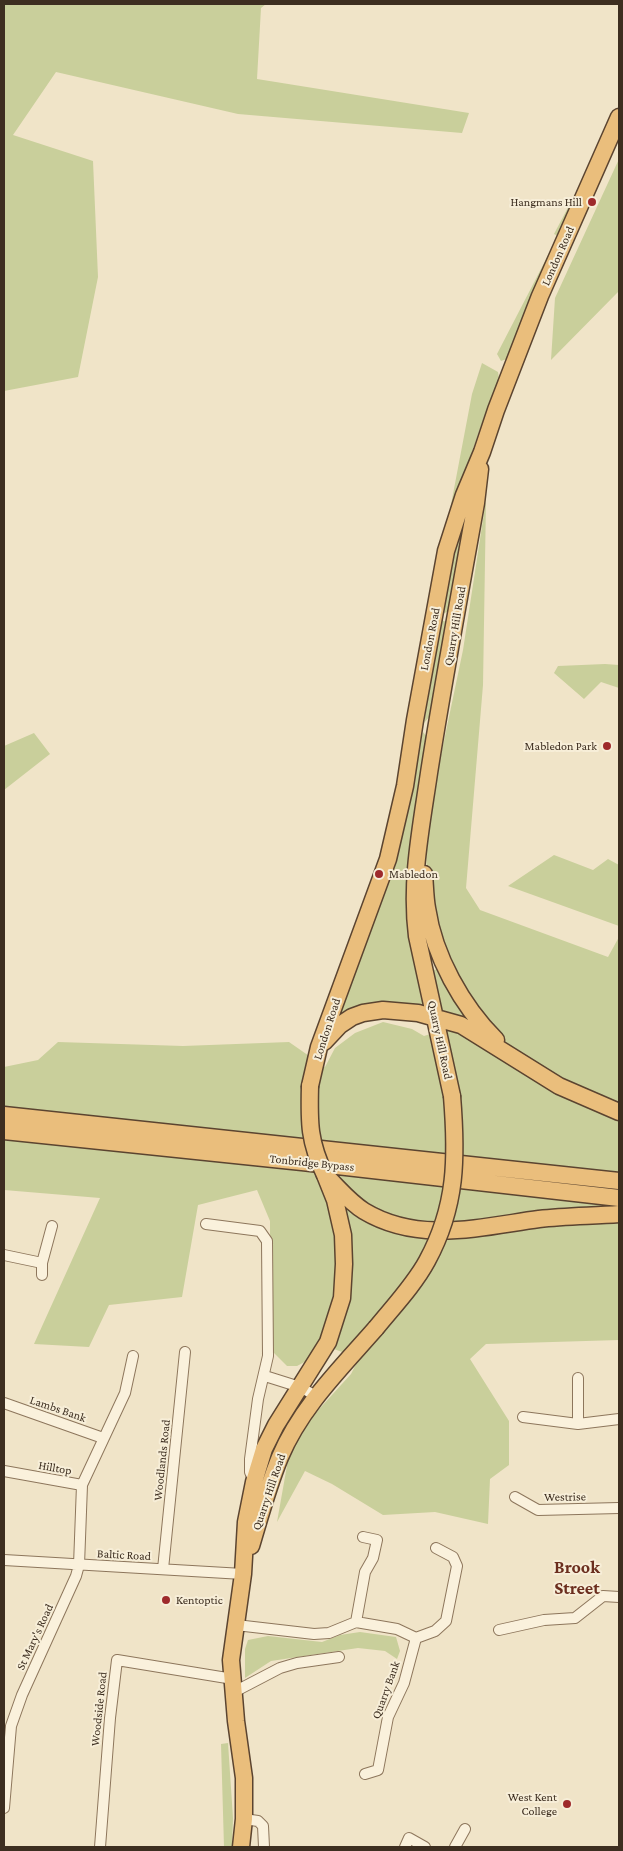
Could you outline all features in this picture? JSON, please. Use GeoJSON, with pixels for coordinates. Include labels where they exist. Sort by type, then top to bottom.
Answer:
{"type":"FeatureCollection","features":[{"type":"Feature","properties":{"kind":"highway","name":"London Road"},"geometry":{"type":"LineString","coordinates":[[340,1198],[325,1175],[314,1150],[310,1134],[310,1086],[319,1047],[388,859],[406,786],[446,551],[464,495],[537,306],[619,117]]}},
{"type":"Feature","properties":{"kind":"highway","name":"Quarry Hill Road"},"geometry":{"type":"LineString","coordinates":[[243,1574],[280,1456],[316,1396],[376,1328],[427,1261],[446,1214],[452,1188],[456,1141],[452,1096],[418,944],[414,910],[417,852],[476,503],[482,452]]}},
{"type":"Feature","properties":{"kind":"highway"},"geometry":{"type":"LineString","coordinates":[[422,826],[427,910],[442,957],[450,976],[471,1010],[484,1028],[514,1058]]}},
{"type":"Feature","properties":{"kind":"highway"},"geometry":{"type":"LineString","coordinates":[[319,1047],[340,1025],[352,1017],[363,1013],[383,1010],[418,1013],[461,1025],[559,1086],[619,1112]]}},
{"type":"Feature","properties":{"kind":"highway"},"geometry":{"type":"LineString","coordinates":[[383,1010],[416,1021],[430,1030],[439,1042]]}},
{"type":"Feature","properties":{"kind":"highway","name":"Tonbridge Bypass"},"geometry":{"type":"LineString","coordinates":[[4,1115],[619,1181]]}},
{"type":"Feature","properties":{"kind":"highway","name":"Tonbridge Bypass"},"geometry":{"type":"LineString","coordinates":[[4,1131],[619,1198]]}},
{"type":"Feature","properties":{"kind":"highway","name":"Quarry Hill Road"},"geometry":{"type":"LineString","coordinates":[[241,1847],[244,1819],[244,1778],[231,1660],[243,1574],[246,1522],[254,1482],[264,1450],[276,1425],[328,1342],[342,1298],[344,1264],[340,1198]]}},
{"type":"Feature","properties":{"kind":"highway"},"geometry":{"type":"LineString","coordinates":[[340,1198],[386,1222],[404,1228],[424,1231],[481,1227],[542,1219],[619,1214]]}},
{"type":"Feature","properties":{"kind":"street","name":"Quarry Hill Road"},"geometry":{"type":"LineString","coordinates":[[206,1224],[260,1231],[267,1241],[268,1356],[265,1376],[258,1399],[250,1459],[250,1472],[254,1482]]}},
{"type":"Feature","properties":{"kind":"street"},"geometry":{"type":"LineString","coordinates":[[42,1275],[42,1263],[52,1226]]}},
{"type":"Feature","properties":{"kind":"street"},"geometry":{"type":"LineString","coordinates":[[4,1255],[42,1263]]}},
{"type":"Feature","properties":{"kind":"street","name":"Woodlands Road"},"geometry":{"type":"LineString","coordinates":[[163,1569],[185,1352]]}},
{"type":"Feature","properties":{"kind":"street"},"geometry":{"type":"LineString","coordinates":[[82,1485],[125,1393],[133,1356]]}},
{"type":"Feature","properties":{"kind":"street"},"geometry":{"type":"LineString","coordinates":[[265,1376],[300,1386],[316,1396]]}},
{"type":"Feature","properties":{"kind":"street"},"geometry":{"type":"LineString","coordinates":[[578,1378],[578,1424]]}},
{"type":"Feature","properties":{"kind":"street","name":"Lambs Bank"},"geometry":{"type":"LineString","coordinates":[[4,1403],[103,1438]]}},
{"type":"Feature","properties":{"kind":"street"},"geometry":{"type":"LineString","coordinates":[[523,1417],[578,1424],[619,1419]]}},
{"type":"Feature","properties":{"kind":"street","name":"Hilltop"},"geometry":{"type":"LineString","coordinates":[[4,1471],[82,1485],[79,1565]]}},
{"type":"Feature","properties":{"kind":"street","name":"Westrise"},"geometry":{"type":"LineString","coordinates":[[515,1497],[538,1510],[619,1508]]}},
{"type":"Feature","properties":{"kind":"street"},"geometry":{"type":"LineString","coordinates":[[356,1622],[365,1572],[373,1558],[377,1540],[363,1537]]}},
{"type":"Feature","properties":{"kind":"street"},"geometry":{"type":"LineString","coordinates":[[236,1625],[314,1634],[329,1633],[356,1622],[397,1629],[416,1638],[435,1631],[446,1622],[457,1566],[453,1557],[436,1548]]}},
{"type":"Feature","properties":{"kind":"street","name":"Baltic Road"},"geometry":{"type":"LineString","coordinates":[[4,1560],[243,1574]]}},
{"type":"Feature","properties":{"kind":"street","name":"St Mary's Road"},"geometry":{"type":"LineString","coordinates":[[4,1808],[11,1726],[22,1695],[76,1576],[79,1565]]}},
{"type":"Feature","properties":{"kind":"street"},"geometry":{"type":"LineString","coordinates":[[500,1630],[544,1620],[575,1618],[602,1596],[619,1597]]}},
{"type":"Feature","properties":{"kind":"street","name":"Quarry Bank"},"geometry":{"type":"LineString","coordinates":[[365,1774],[381,1773],[388,1717],[404,1683],[416,1638]]}},
{"type":"Feature","properties":{"kind":"street"},"geometry":{"type":"LineString","coordinates":[[234,1685],[297,1663],[338,1657]]}},
{"type":"Feature","properties":{"kind":"street","name":"Woodside Road"},"geometry":{"type":"LineString","coordinates":[[100,1847],[110,1718],[117,1660],[234,1685]]}},
{"type":"Feature","properties":{"kind":"street"},"geometry":{"type":"LineString","coordinates":[[244,1819],[258,1821],[263,1826],[264,1847]]}},
{"type":"Feature","properties":{"kind":"street"},"geometry":{"type":"LineString","coordinates":[[455,1847],[465,1829]]}},
{"type":"Feature","properties":{"kind":"street"},"geometry":{"type":"LineString","coordinates":[[405,1847],[409,1838],[425,1847]]}},
{"type":"Feature","properties":{"kind":"green space"},"geometry":{"type":"Polygon","coordinates":[[[4,4],[266,4],[261,8],[257,79],[469,113],[462,133],[238,114],[56,72],[13,135],[93,161],[98,277],[78,377],[4,391],[4,4]]]}},
{"type":"Feature","properties":{"kind":"green space"},"geometry":{"type":"Polygon","coordinates":[[[619,159],[619,291],[551,360],[555,298],[619,159]]]}},
{"type":"Feature","properties":{"kind":"green space"},"geometry":{"type":"Polygon","coordinates":[[[581,183],[560,237],[507,359],[501,361],[497,354],[558,236],[554,234],[581,183]]]}},
{"type":"Feature","properties":{"kind":"green space"},"geometry":{"type":"Polygon","coordinates":[[[482,363],[498,372],[499,378],[459,492],[431,610],[472,394],[482,363]]]}},
{"type":"Feature","properties":{"kind":"green space"},"geometry":{"type":"Polygon","coordinates":[[[469,493],[450,610],[443,614],[448,583],[469,493]]]}},
{"type":"Feature","properties":{"kind":"green space"},"geometry":{"type":"Polygon","coordinates":[[[486,500],[483,685],[466,888],[480,910],[608,957],[619,937],[619,1340],[486,1344],[470,1359],[509,1421],[509,1465],[490,1479],[488,1524],[435,1512],[383,1515],[332,1484],[305,1471],[277,1522],[288,1460],[301,1429],[351,1374],[359,1358],[331,1348],[297,1366],[287,1366],[270,1349],[270,1221],[257,1190],[198,1205],[182,1297],[109,1305],[89,1347],[34,1344],[100,1198],[4,1190],[4,1067],[38,1060],[58,1042],[183,1046],[289,1042],[325,1067],[335,1048],[355,1033],[383,1022],[412,1029],[424,1036],[446,1029],[462,1034],[477,1013],[439,940],[427,888],[426,844],[436,779],[463,650],[486,500]]]}},
{"type":"Feature","properties":{"kind":"green space"},"geometry":{"type":"Polygon","coordinates":[[[441,620],[447,622],[442,664],[434,687],[430,716],[424,723],[441,620]]]}},
{"type":"Feature","properties":{"kind":"green space"},"geometry":{"type":"Polygon","coordinates":[[[619,665],[619,688],[601,682],[584,699],[554,673],[558,666],[619,665]]]}},
{"type":"Feature","properties":{"kind":"green space"},"geometry":{"type":"Polygon","coordinates":[[[423,732],[429,740],[416,828],[429,1013],[335,1023],[387,888],[396,857],[423,732]]]}},
{"type":"Feature","properties":{"kind":"green space"},"geometry":{"type":"Polygon","coordinates":[[[34,733],[50,754],[4,790],[4,746],[34,733]]]}},
{"type":"Feature","properties":{"kind":"green space"},"geometry":{"type":"Polygon","coordinates":[[[554,855],[593,870],[608,859],[619,865],[619,926],[508,886],[554,855]]]}},
{"type":"Feature","properties":{"kind":"green space"},"geometry":{"type":"Polygon","coordinates":[[[438,969],[472,1024],[440,1015],[433,970],[438,969]]]}},
{"type":"Feature","properties":{"kind":"green space"},"geometry":{"type":"Polygon","coordinates":[[[360,1632],[396,1637],[400,1651],[397,1659],[385,1651],[358,1648],[271,1661],[245,1678],[245,1649],[248,1640],[268,1636],[322,1642],[340,1635],[360,1632]]]}},
{"type":"Feature","properties":{"kind":"green space"},"geometry":{"type":"Polygon","coordinates":[[[228,1743],[233,1818],[232,1847],[224,1847],[221,1744],[228,1743]]]}},
{"type":"Feature","properties":{"kind":"place","name":"Hangmans Hill"},"geometry":{"type":"Point","coordinates":[592,202]}},
{"type":"Feature","properties":{"kind":"place","name":"Mabledon Park"},"geometry":{"type":"Point","coordinates":[607,746]}},
{"type":"Feature","properties":{"kind":"place","name":"Mabledon"},"geometry":{"type":"Point","coordinates":[379,874]}},
{"type":"Feature","properties":{"kind":"place","name":"Kentoptic"},"geometry":{"type":"Point","coordinates":[166,1600]}},
{"type":"Feature","properties":{"kind":"place","name":"West Kent College"},"geometry":{"type":"Point","coordinates":[567,1804]}},
{"type":"Feature","properties":{"kind":"district","name":"Brook Street"},"geometry":{"type":"Point","coordinates":[577,1577]}}]}
